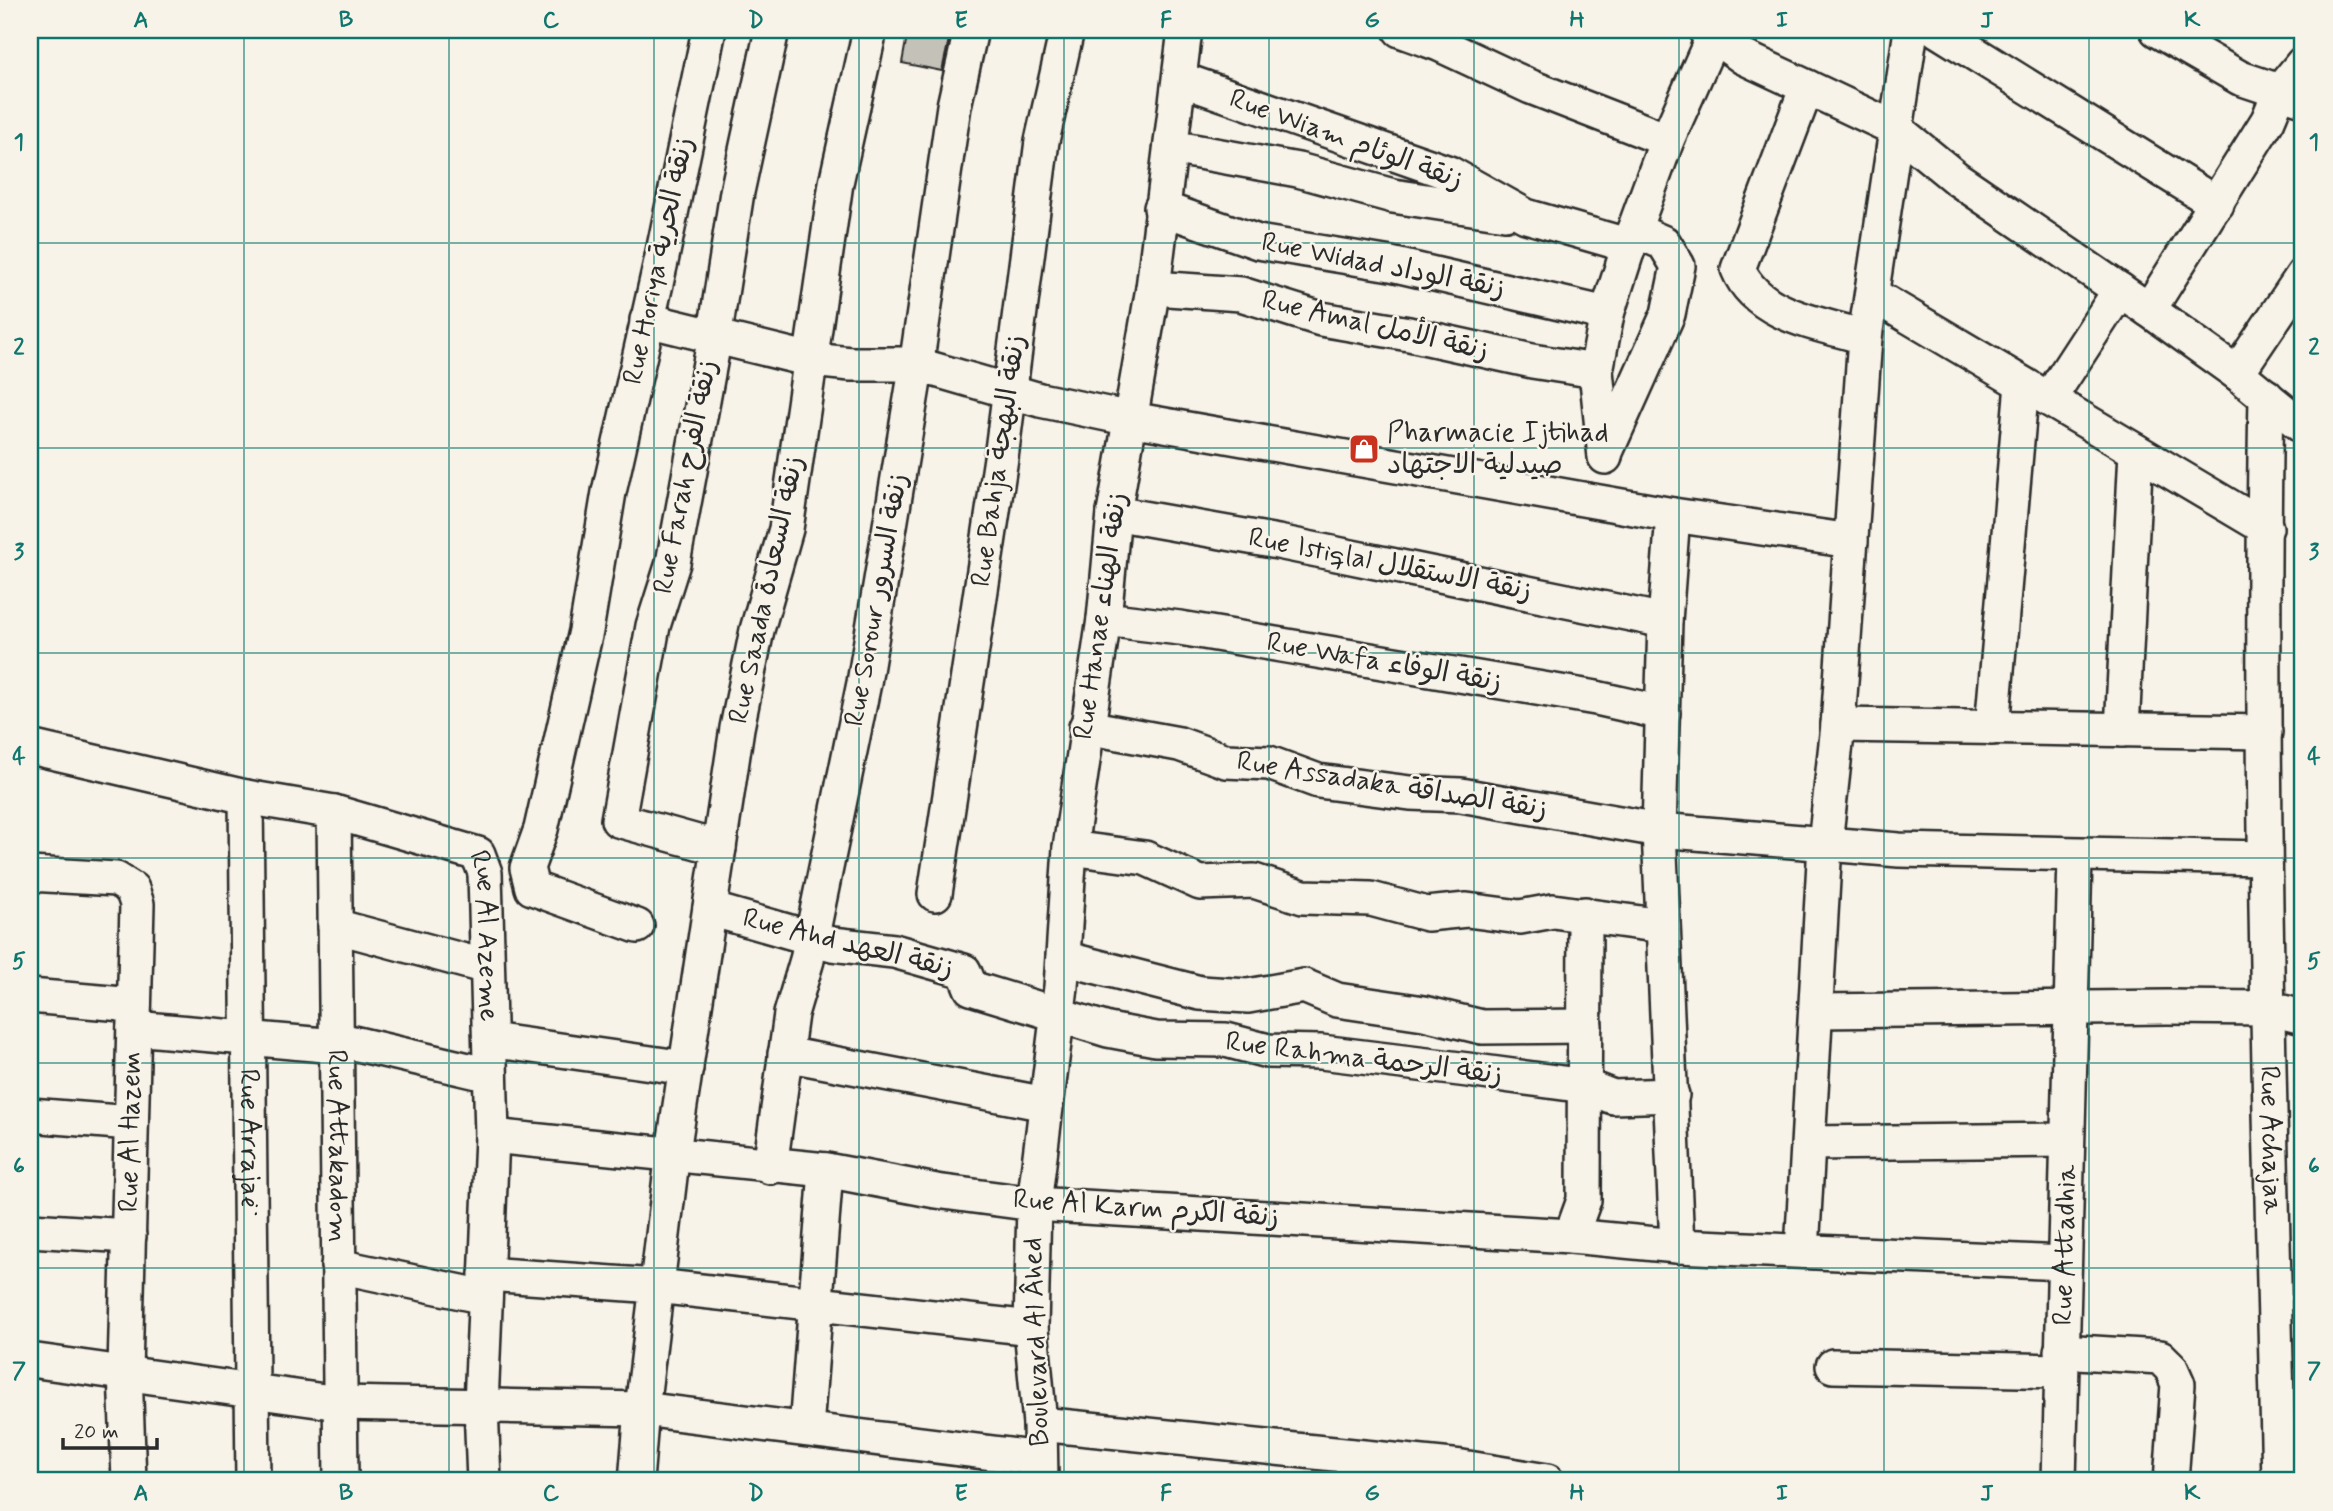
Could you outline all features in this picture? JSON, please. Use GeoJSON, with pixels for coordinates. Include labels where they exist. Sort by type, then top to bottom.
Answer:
{"type":"FeatureCollection","features":[{"type":"Feature","properties":{"kind":"street","name":"Rue Horiya زنقة الحرية"},"geometry":{"type":"LineString","coordinates":[[637,926],[532,888],[527,868],[541,829],[586,631],[609,492],[709,30]]}},
{"type":"Feature","properties":{"kind":"street","name":"Rue Farah زنقة الفرح"},"geometry":{"type":"LineString","coordinates":[[719,848],[618,820],[653,626],[673,563],[737,192],[772,30]]}},
{"type":"Feature","properties":{"kind":"street","name":"Rue Saada زنقة السعادة"},"geometry":{"type":"LineString","coordinates":[[636,1481],[673,1152],[737,728],[755,642],[786,529],[836,183],[870,30]]}},
{"type":"Feature","properties":{"kind":"street","name":"Rue Sorour زنقة السرور"},"geometry":{"type":"LineString","coordinates":[[770,1167],[791,1014],[811,938],[864,683],[954,106],[971,30]]}},
{"type":"Feature","properties":{"kind":"street","name":"Rue Bahja زنقة البهجة"},"geometry":{"type":"LineString","coordinates":[[935,894],[1010,391],[1042,141],[1067,30]]}},
{"type":"Feature","properties":{"kind":"street","name":"Rue Hanae زنقة الهناء"},"geometry":{"type":"LineString","coordinates":[[1034,1204],[1063,958],[1070,848],[1104,619],[1114,513],[1153,288],[1185,30]]}},
{"type":"Feature","properties":{"kind":"street"},"geometry":{"type":"LineString","coordinates":[[1399,30],[1439,44],[1531,87],[1667,140]]}},
{"type":"Feature","properties":{"kind":"street"},"geometry":{"type":"LineString","coordinates":[[1802,1251],[1825,844],[1838,725],[1865,337],[1911,30]]}},
{"type":"Feature","properties":{"kind":"street"},"geometry":{"type":"LineString","coordinates":[[1937,30],[2217,204]]}},
{"type":"Feature","properties":{"kind":"street"},"geometry":{"type":"LineString","coordinates":[[2157,30],[2240,78],[2292,95]]}},
{"type":"Feature","properties":{"kind":"street"},"geometry":{"type":"LineString","coordinates":[[1610,503],[1596,370],[1608,314],[1631,240],[1710,32],[1743,57],[1896,129],[1956,178],[2150,310],[2237,373],[2303,427]]}},
{"type":"Feature","properties":{"kind":"street"},"geometry":{"type":"LineString","coordinates":[[2150,310],[2268,120],[2292,95],[2303,63]]}},
{"type":"Feature","properties":{"kind":"street","name":"Rue Wiam زنقة الوئام"},"geometry":{"type":"LineString","coordinates":[[1180,79],[1448,173],[1525,216],[1613,241],[1664,243],[1678,266],[1668,314],[1605,454]]}},
{"type":"Feature","properties":{"kind":"street"},"geometry":{"type":"LineString","coordinates":[[1807,87],[1738,269],[1745,287],[1785,313],[1865,337]]}},
{"type":"Feature","properties":{"kind":"street"},"geometry":{"type":"LineString","coordinates":[[1171,147],[1298,170],[1393,196],[1525,216]]}},
{"type":"Feature","properties":{"kind":"street","name":"Rue Widad زنقة الوداد"},"geometry":{"type":"LineString","coordinates":[[1161,208],[1258,242],[1403,266],[1608,314]]}},
{"type":"Feature","properties":{"kind":"street"},"geometry":{"type":"LineString","coordinates":[[2237,373],[2303,275]]}},
{"type":"Feature","properties":{"kind":"street","name":"Rue Amal زنقة الأمل"},"geometry":{"type":"LineString","coordinates":[[1153,288],[1241,294],[1321,319],[1409,334],[1532,361],[1596,370]]}},
{"type":"Feature","properties":{"kind":"street"},"geometry":{"type":"LineString","coordinates":[[1992,728],[2035,392],[2120,290]]}},
{"type":"Feature","properties":{"kind":"street"},"geometry":{"type":"LineString","coordinates":[[1873,295],[2266,528]]}},
{"type":"Feature","properties":{"kind":"street"},"geometry":{"type":"LineString","coordinates":[[647,320],[811,360],[851,364],[915,363],[1010,391],[1130,419],[1672,515],[1851,541]]}},
{"type":"Feature","properties":{"kind":"street","name":"Rue Achajaa"},"geometry":{"type":"LineString","coordinates":[[2266,396],[2264,858],[2279,1481]]}},
{"type":"Feature","properties":{"kind":"street"},"geometry":{"type":"LineString","coordinates":[[2122,730],[2136,451]]}},
{"type":"Feature","properties":{"kind":"street","name":"Rue Istiqlal زنقة الاستقلال"},"geometry":{"type":"LineString","coordinates":[[1114,513],[1278,542],[1665,621]]}},
{"type":"Feature","properties":{"kind":"street"},"geometry":{"type":"LineString","coordinates":[[1672,515],[1665,621],[1659,830],[1677,1246]]}},
{"type":"Feature","properties":{"kind":"street","name":"Rue Wafa زنقة الوفاء"},"geometry":{"type":"LineString","coordinates":[[1104,619],[1180,628],[1596,698],[1663,713]]}},
{"type":"Feature","properties":{"kind":"street"},"geometry":{"type":"LineString","coordinates":[[1838,725],[2265,733]]}},
{"type":"Feature","properties":{"kind":"street","name":"Rue Assadaka زنقة الصداقة"},"geometry":{"type":"LineString","coordinates":[[1086,727],[1179,744],[1226,761],[1269,763],[1318,780],[1410,793],[1461,795],[1659,830],[1899,850],[2075,856],[2264,858]]}},
{"type":"Feature","properties":{"kind":"street","name":"Rue Al Azeme"},"geometry":{"type":"LineString","coordinates":[[30,747],[246,797],[334,811],[478,854],[485,873],[492,1136],[481,1406],[484,1481]]}},
{"type":"Feature","properties":{"kind":"street","name":"Rue Arrajaë"},"geometry":{"type":"LineString","coordinates":[[246,797],[253,1481]]}},
{"type":"Feature","properties":{"kind":"street","name":"Rue Attakadom"},"geometry":{"type":"LineString","coordinates":[[334,811],[341,1481]]}},
{"type":"Feature","properties":{"kind":"street"},"geometry":{"type":"LineString","coordinates":[[1070,848],[1145,858],[1200,883],[1254,881],[1303,897],[1371,899],[1427,914],[1468,910],[1520,917],[1553,911],[1663,926]]}},
{"type":"Feature","properties":{"kind":"street","name":"Rue Attadhia"},"geometry":{"type":"LineString","coordinates":[[2059,1481],[2069,1007],[2075,856]]}},
{"type":"Feature","properties":{"kind":"street","name":"Rue Al Hazem"},"geometry":{"type":"LineString","coordinates":[[30,874],[116,879],[132,889],[137,904],[125,1371],[128,1481]]}},
{"type":"Feature","properties":{"kind":"street","name":"Rue Ahd زنقة العهد"},"geometry":{"type":"LineString","coordinates":[[710,909],[832,944],[894,951],[964,971],[971,988],[1057,1015]]}},
{"type":"Feature","properties":{"kind":"street"},"geometry":{"type":"LineString","coordinates":[[1571,1236],[1584,1200],[1584,914]]}},
{"type":"Feature","properties":{"kind":"street"},"geometry":{"type":"LineString","coordinates":[[334,926],[488,967]]}},
{"type":"Feature","properties":{"kind":"street"},"geometry":{"type":"LineString","coordinates":[[1063,958],[1200,993],[1248,996],[1304,986],[1337,1000],[1424,1013],[1482,1027],[1586,1026]]}},
{"type":"Feature","properties":{"kind":"street"},"geometry":{"type":"LineString","coordinates":[[30,996],[248,1040],[336,1042],[490,1075]]}},
{"type":"Feature","properties":{"kind":"street"},"geometry":{"type":"LineString","coordinates":[[1817,1011],[2069,1007],[2267,1009],[2303,1017]]}},
{"type":"Feature","properties":{"kind":"street","name":"Rue Rahma زنقة الرحمة"},"geometry":{"type":"LineString","coordinates":[[1057,1015],[1108,1030],[1156,1039],[1226,1040],[1268,1051],[1321,1052],[1585,1086],[1613,1097],[1672,1095]]}},
{"type":"Feature","properties":{"kind":"street"},"geometry":{"type":"LineString","coordinates":[[490,1040],[686,1068]]}},
{"type":"Feature","properties":{"kind":"street"},"geometry":{"type":"LineString","coordinates":[[785,1054],[1046,1104]]}},
{"type":"Feature","properties":{"kind":"street"},"geometry":{"type":"LineString","coordinates":[[30,1115],[131,1123]]}},
{"type":"Feature","properties":{"kind":"street","name":"Rue Al Karm زنقة الكرم"},"geometry":{"type":"LineString","coordinates":[[492,1136],[673,1152],[770,1167],[826,1170],[936,1191],[1034,1204],[1571,1236],[1677,1246],[2064,1263]]}},
{"type":"Feature","properties":{"kind":"street"},"geometry":{"type":"LineString","coordinates":[[1809,1143],[2067,1140]]}},
{"type":"Feature","properties":{"kind":"street"},"geometry":{"type":"LineString","coordinates":[[806,1429],[826,1170]]}},
{"type":"Feature","properties":{"kind":"street","name":"Boulevard Al Âhed"},"geometry":{"type":"LineString","coordinates":[[1034,1204],[1031,1328],[1040,1424],[1041,1470]]}},
{"type":"Feature","properties":{"kind":"street"},"geometry":{"type":"LineString","coordinates":[[30,1230],[129,1236]]}},
{"type":"Feature","properties":{"kind":"street"},"geometry":{"type":"LineString","coordinates":[[338,1266],[486,1286],[656,1286],[1031,1328]]}},
{"type":"Feature","properties":{"kind":"street"},"geometry":{"type":"LineString","coordinates":[[1833,1366],[2160,1357],[2171,1367],[2178,1384],[2171,1481]]}},
{"type":"Feature","properties":{"kind":"street"},"geometry":{"type":"LineString","coordinates":[[30,1360],[125,1371],[340,1403],[642,1409],[806,1429],[1041,1470]]}},
{"type":"Feature","properties":{"kind":"street"},"geometry":{"type":"LineString","coordinates":[[1040,1424],[1462,1467],[1547,1481]]}},
{"type":"Feature","properties":{"kind":"building"},"geometry":{"type":"Polygon","coordinates":[[[908,30],[951,30],[942,71],[902,63],[908,30]]]}},
{"type":"Feature","properties":{"kind":"place","name":"Pharmacie Ijtihad صيدلية الاجتهاد"},"geometry":{"type":"Point","coordinates":[1364,449]}}]}
